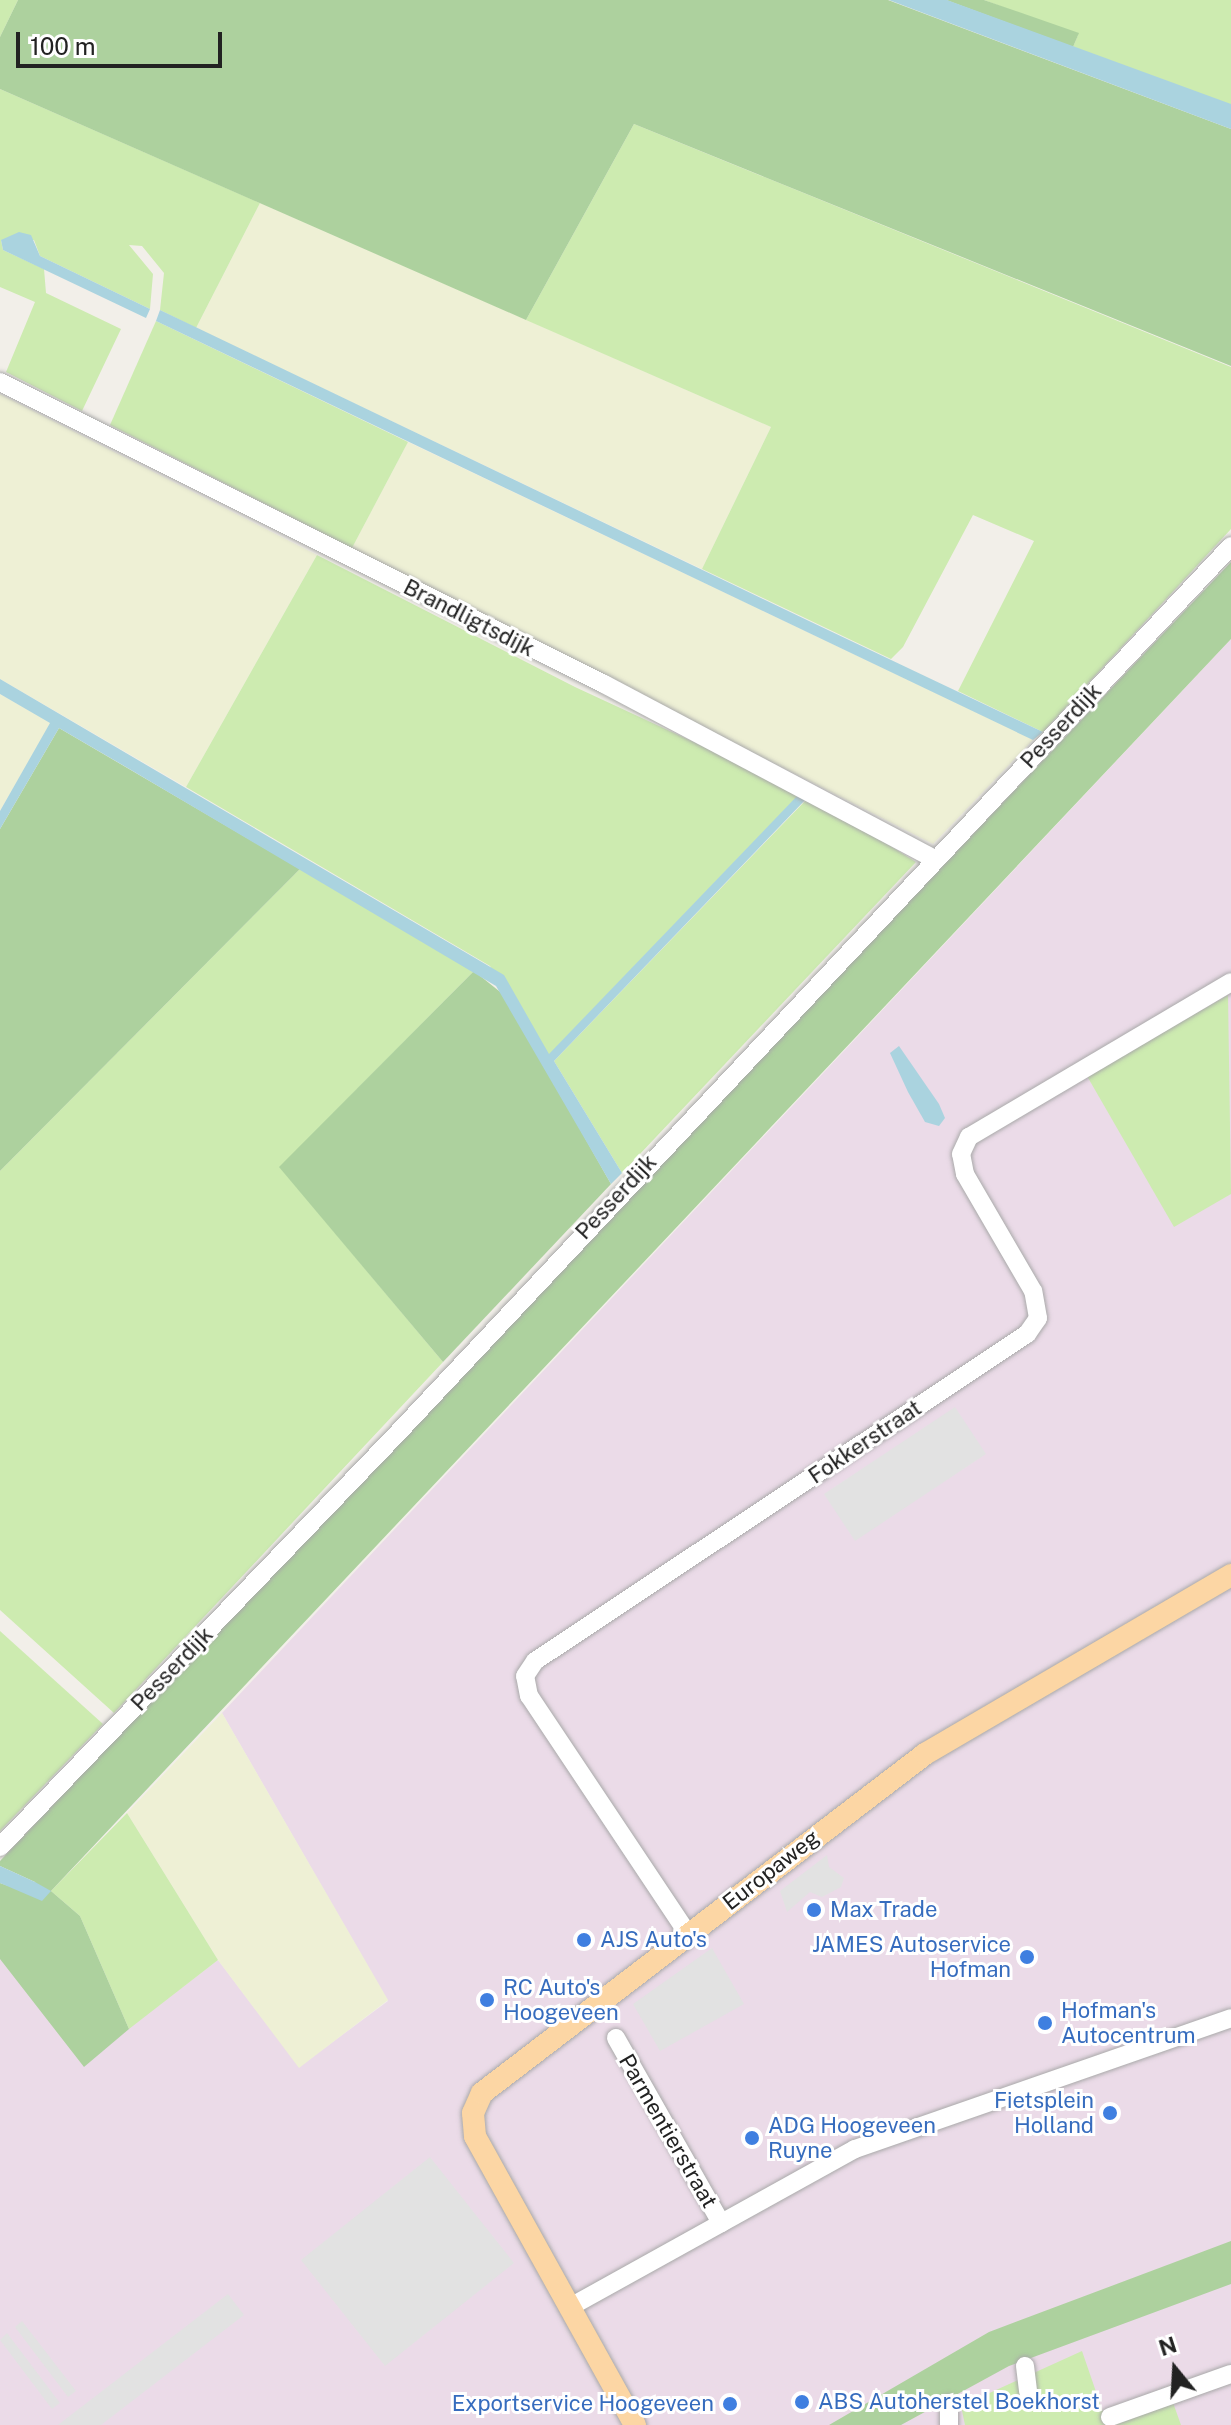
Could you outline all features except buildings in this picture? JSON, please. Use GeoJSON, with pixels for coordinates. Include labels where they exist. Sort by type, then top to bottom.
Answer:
{"type":"FeatureCollection","features":[{"type":"Feature","properties":{"kind":"main road","name":"Europaweg"},"geometry":{"type":"LineString","coordinates":[[635,2425],[475,2136],[474,2109],[489,2086],[925,1754],[1231,1575]]}},
{"type":"Feature","properties":{"kind":"street","name":"Brandligtsdijk"},"geometry":{"type":"LineString","coordinates":[[0,382],[604,684],[935,859]]}},
{"type":"Feature","properties":{"kind":"street","name":"Pesserdijk"},"geometry":{"type":"LineString","coordinates":[[0,1847],[1231,546]]}},
{"type":"Feature","properties":{"kind":"street","name":"Fokkerstraat"},"geometry":{"type":"LineString","coordinates":[[688,1934],[529,1696],[525,1676],[535,1661],[1027,1334],[1038,1318],[1033,1291],[965,1174],[961,1154],[969,1137],[1231,982]]}},
{"type":"Feature","properties":{"kind":"street","name":"Parmentierstraat"},"geometry":{"type":"LineString","coordinates":[[570,2307],[870,2143],[1231,2018]]}},
{"type":"Feature","properties":{"kind":"street","name":"Parmentierstraat"},"geometry":{"type":"LineString","coordinates":[[616,2038],[721,2223]]}},
{"type":"Feature","properties":{"kind":"street"},"geometry":{"type":"LineString","coordinates":[[1025,2366],[1028,2392]]}},
{"type":"Feature","properties":{"kind":"street"},"geometry":{"type":"LineString","coordinates":[[1110,2417],[1231,2374]]}},
{"type":"Feature","properties":{"kind":"street"},"geometry":{"type":"LineString","coordinates":[[949,2404],[949,2425]]}},
{"type":"Feature","properties":{"kind":"shaded area"},"geometry":{"type":"Polygon","coordinates":[[[1231,639],[1231,2425],[0,2425],[0,1946],[128,2029],[218,1960],[299,2067],[388,2001],[222,1713],[1231,639]]]}},
{"type":"Feature","properties":{"kind":"shaded area"},"geometry":{"type":"Polygon","coordinates":[[[955,1407],[986,1454],[855,1541],[824,1494],[955,1407]]]}},
{"type":"Feature","properties":{"kind":"shaded area"},"geometry":{"type":"Polygon","coordinates":[[[827,1855],[829,1867],[844,1878],[841,1887],[822,1897],[810,1892],[787,1912],[780,1891],[827,1855]]]}},
{"type":"Feature","properties":{"kind":"shaded area"},"geometry":{"type":"Polygon","coordinates":[[[712,1948],[744,2004],[660,2051],[633,2004],[712,1948]]]}},
{"type":"Feature","properties":{"kind":"shaded area"},"geometry":{"type":"Polygon","coordinates":[[[430,2157],[514,2263],[385,2366],[301,2260],[430,2157]]]}},
{"type":"Feature","properties":{"kind":"shaded area"},"geometry":{"type":"Polygon","coordinates":[[[228,2294],[244,2315],[101,2425],[58,2425],[228,2294]]]}},
{"type":"Feature","properties":{"kind":"shaded area"},"geometry":{"type":"Polygon","coordinates":[[[22,2321],[76,2391],[68,2397],[15,2327],[22,2321]]]}},
{"type":"Feature","properties":{"kind":"shaded area"},"geometry":{"type":"Polygon","coordinates":[[[7,2333],[60,2403],[52,2409],[0,2340],[7,2333]]]}},
{"type":"Feature","properties":{"kind":"green space"},"geometry":{"type":"Polygon","coordinates":[[[0,0],[18,0],[0,37],[0,0]]]}},
{"type":"Feature","properties":{"kind":"green space"},"geometry":{"type":"Polygon","coordinates":[[[18,0],[888,0],[1231,129],[1231,366],[634,124],[526,320],[0,89],[0,37],[18,0]]]}},
{"type":"Feature","properties":{"kind":"green space"},"geometry":{"type":"Polygon","coordinates":[[[946,0],[984,0],[1079,33],[1073,47],[946,0]]]}},
{"type":"Feature","properties":{"kind":"green space"},"geometry":{"type":"Polygon","coordinates":[[[984,0],[1231,0],[1231,105],[1073,47],[1078,35],[984,0]]]}},
{"type":"Feature","properties":{"kind":"green space"},"geometry":{"type":"Polygon","coordinates":[[[0,89],[260,203],[196,328],[160,310],[164,273],[142,246],[129,245],[153,274],[150,309],[40,256],[34,240],[1,240],[3,250],[44,269],[46,293],[121,329],[82,411],[6,372],[35,302],[0,287],[0,89]]]}},
{"type":"Feature","properties":{"kind":"green space"},"geometry":{"type":"Polygon","coordinates":[[[634,124],[1231,367],[1231,529],[1043,732],[958,691],[1034,541],[973,515],[903,647],[891,659],[702,569],[771,427],[526,320],[634,124]]]}},
{"type":"Feature","properties":{"kind":"green space"},"geometry":{"type":"Polygon","coordinates":[[[260,203],[771,427],[702,569],[196,328],[260,203]]]}},
{"type":"Feature","properties":{"kind":"green space"},"geometry":{"type":"Polygon","coordinates":[[[156,321],[408,442],[352,548],[110,425],[156,321]]]}},
{"type":"Feature","properties":{"kind":"green space"},"geometry":{"type":"Polygon","coordinates":[[[0,394],[317,555],[186,787],[0,679],[0,394]]]}},
{"type":"Feature","properties":{"kind":"green space"},"geometry":{"type":"Polygon","coordinates":[[[408,442],[1033,740],[933,844],[352,548],[408,442]]]}},
{"type":"Feature","properties":{"kind":"green space"},"geometry":{"type":"Polygon","coordinates":[[[317,555],[575,687],[810,796],[916,862],[622,1173],[554,1061],[807,799],[799,795],[549,1055],[490,966],[186,787],[317,555]]]}},
{"type":"Feature","properties":{"kind":"green space"},"geometry":{"type":"Polygon","coordinates":[[[1231,562],[1231,639],[51,1891],[80,1916],[129,2029],[84,2067],[0,1959],[0,1883],[38,1896],[35,1882],[0,1866],[0,1861],[1231,562]]]}},
{"type":"Feature","properties":{"kind":"green space"},"geometry":{"type":"Polygon","coordinates":[[[0,694],[51,723],[0,811],[0,694]]]}},
{"type":"Feature","properties":{"kind":"green space"},"geometry":{"type":"Polygon","coordinates":[[[59,728],[300,869],[0,1171],[0,829],[59,728]]]}},
{"type":"Feature","properties":{"kind":"green space"},"geometry":{"type":"Polygon","coordinates":[[[300,869],[474,971],[280,1167],[443,1362],[114,1713],[0,1610],[0,1171],[300,869]]]}},
{"type":"Feature","properties":{"kind":"green space"},"geometry":{"type":"Polygon","coordinates":[[[474,971],[504,995],[611,1184],[443,1362],[279,1167],[474,971]]]}},
{"type":"Feature","properties":{"kind":"green space"},"geometry":{"type":"Polygon","coordinates":[[[1228,995],[1231,1194],[1174,1227],[1087,1076],[1228,995]]]}},
{"type":"Feature","properties":{"kind":"green space"},"geometry":{"type":"Polygon","coordinates":[[[0,1631],[103,1724],[0,1831],[0,1631]]]}},
{"type":"Feature","properties":{"kind":"green space"},"geometry":{"type":"Polygon","coordinates":[[[222,1713],[388,2000],[299,2068],[218,1960],[127,1813],[222,1713]]]}},
{"type":"Feature","properties":{"kind":"green space"},"geometry":{"type":"Polygon","coordinates":[[[127,1813],[218,1960],[129,2029],[80,1916],[51,1891],[127,1813]]]}},
{"type":"Feature","properties":{"kind":"green space"},"geometry":{"type":"Polygon","coordinates":[[[1231,2241],[1231,2284],[1009,2366],[901,2425],[829,2425],[989,2332],[1231,2241]]]}},
{"type":"Feature","properties":{"kind":"green space"},"geometry":{"type":"Polygon","coordinates":[[[1082,2351],[1103,2412],[1171,2397],[1181,2425],[965,2425],[961,2406],[1082,2351]]]}},
{"type":"Feature","properties":{"kind":"water"},"geometry":{"type":"Polygon","coordinates":[[[889,0],[947,0],[1231,104],[1231,129],[889,0]]]}},
{"type":"Feature","properties":{"kind":"water"},"geometry":{"type":"Polygon","coordinates":[[[19,232],[31,235],[40,256],[150,309],[146,318],[3,250],[1,240],[19,232]]]}},
{"type":"Feature","properties":{"kind":"water"},"geometry":{"type":"Polygon","coordinates":[[[160,310],[1043,732],[1033,740],[156,321],[160,310]]]}},
{"type":"Feature","properties":{"kind":"water"},"geometry":{"type":"Polygon","coordinates":[[[0,679],[504,975],[549,1054],[799,794],[807,798],[554,1061],[622,1173],[611,1184],[496,986],[59,728],[0,829],[0,811],[50,723],[0,694],[0,679]]]}},
{"type":"Feature","properties":{"kind":"water"},"geometry":{"type":"Polygon","coordinates":[[[899,1046],[939,1104],[945,1118],[939,1126],[925,1122],[908,1092],[890,1053],[899,1046]]]}},
{"type":"Feature","properties":{"kind":"water"},"geometry":{"type":"Polygon","coordinates":[[[0,1866],[51,1891],[42,1901],[0,1883],[0,1866]]]}},
{"type":"Feature","properties":{"kind":"place","name":"Max Trade"},"geometry":{"type":"Point","coordinates":[814,1910]}},
{"type":"Feature","properties":{"kind":"place","name":"AJS Auto's"},"geometry":{"type":"Point","coordinates":[584,1940]}},
{"type":"Feature","properties":{"kind":"place","name":"JAMES Autoservice Hofman"},"geometry":{"type":"Point","coordinates":[1027,1957]}},
{"type":"Feature","properties":{"kind":"place","name":"RC Auto's Hoogeveen"},"geometry":{"type":"Point","coordinates":[487,2000]}},
{"type":"Feature","properties":{"kind":"place","name":"Hofman's Autocentrum"},"geometry":{"type":"Point","coordinates":[1045,2023]}},
{"type":"Feature","properties":{"kind":"place","name":"Fietsplein Holland"},"geometry":{"type":"Point","coordinates":[1110,2113]}},
{"type":"Feature","properties":{"kind":"place","name":"ADG Hoogeveen Ruyne"},"geometry":{"type":"Point","coordinates":[752,2138]}},
{"type":"Feature","properties":{"kind":"place","name":"ABS Autoherstel Boekhorst"},"geometry":{"type":"Point","coordinates":[802,2402]}},
{"type":"Feature","properties":{"kind":"place","name":"Exportservice Hoogeveen"},"geometry":{"type":"Point","coordinates":[730,2404]}}]}
